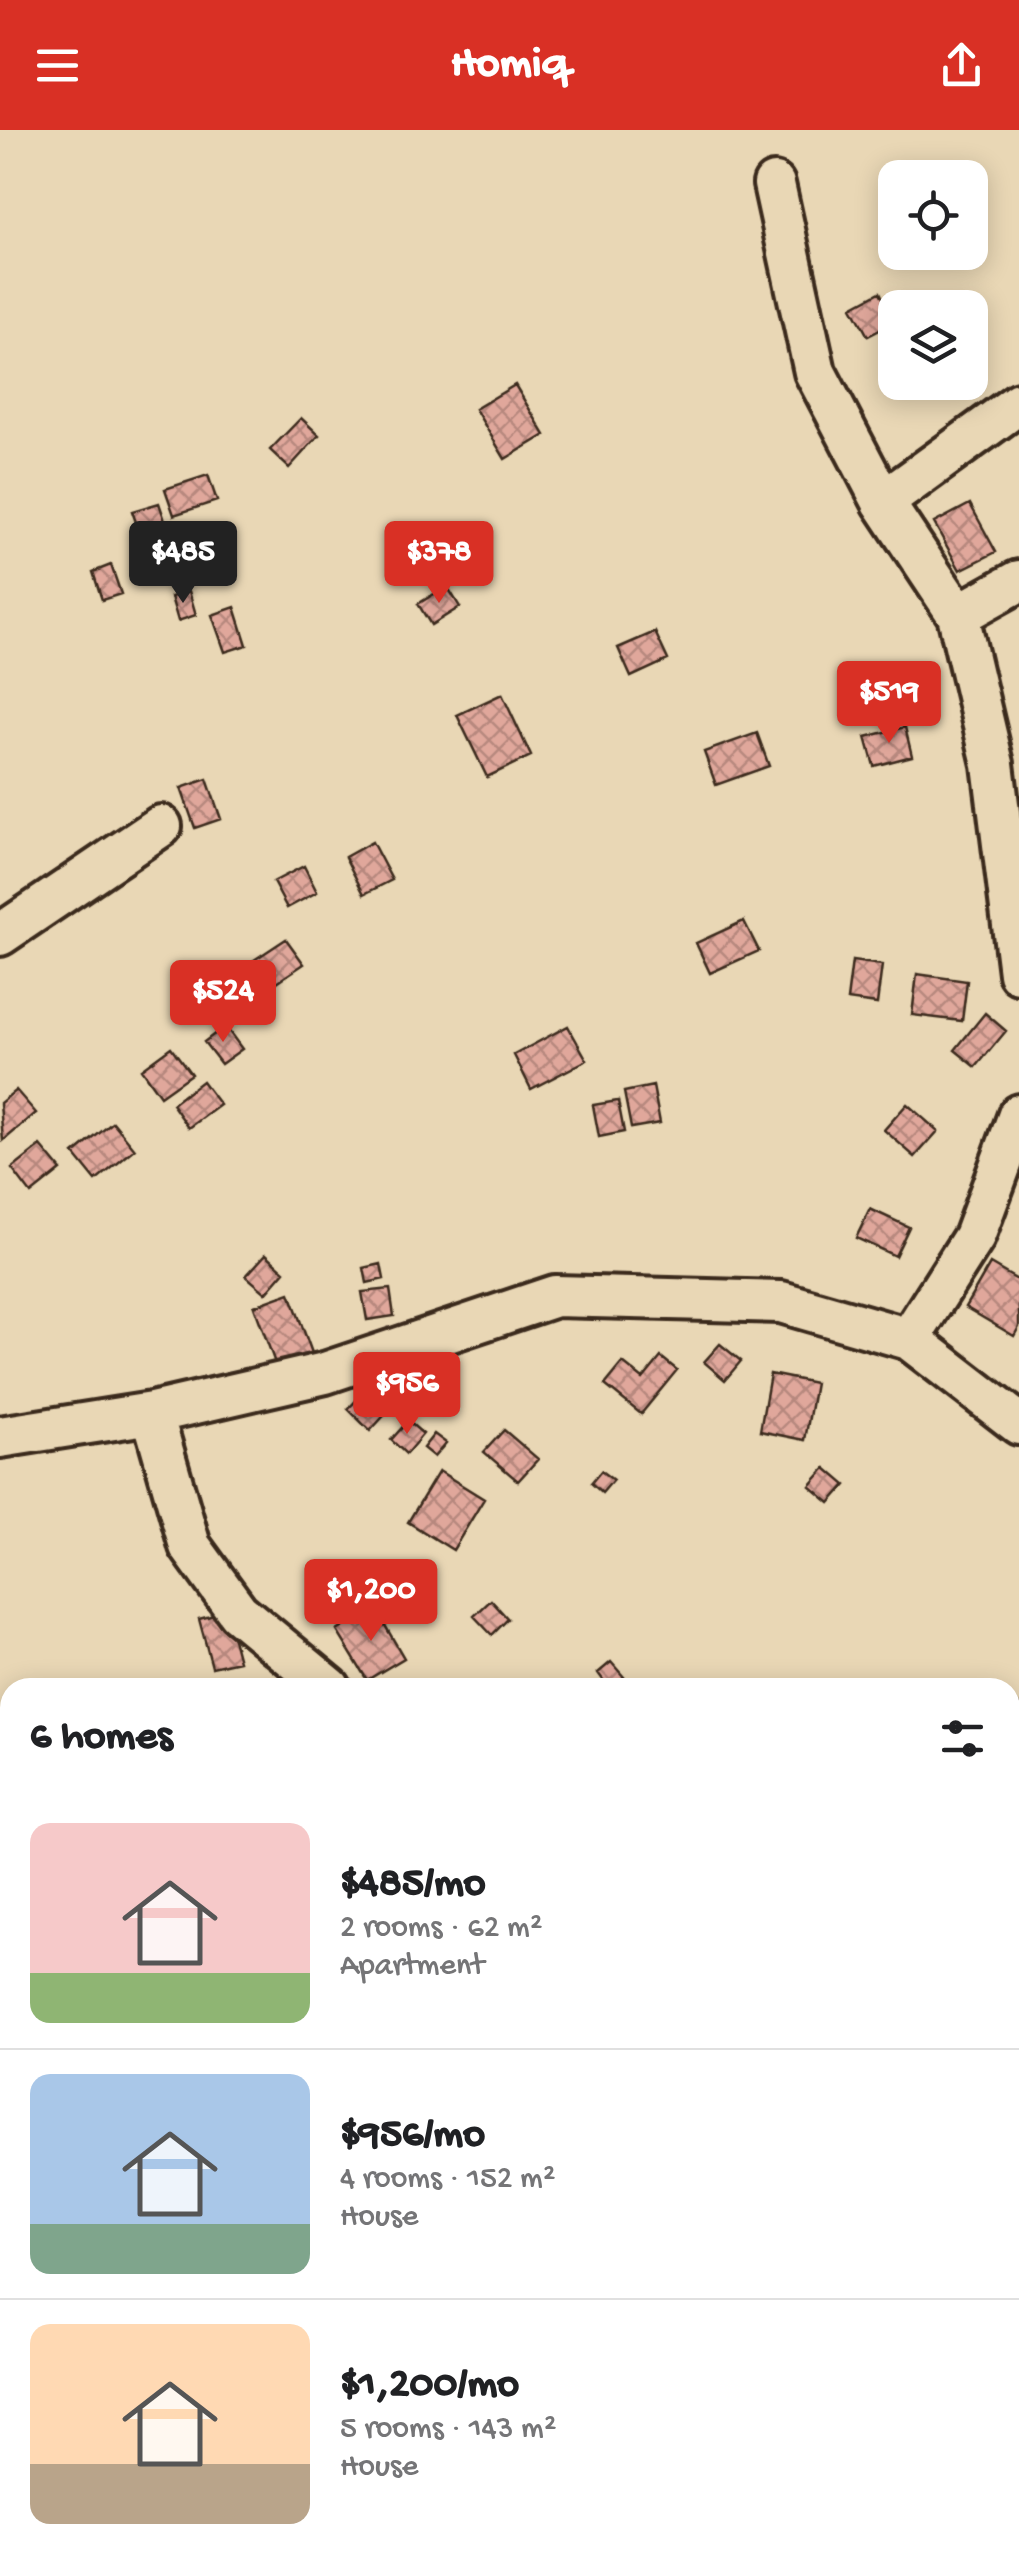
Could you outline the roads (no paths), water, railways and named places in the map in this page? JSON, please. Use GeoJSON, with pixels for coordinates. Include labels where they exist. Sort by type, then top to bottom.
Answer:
{"type":"FeatureCollection","features":[{"type":"Feature","properties":{"kind":"street"},"geometry":{"type":"LineString","coordinates":[[774,184],[815,372],[883,502],[958,614],[994,764],[1019,973]]}},
{"type":"Feature","properties":{"kind":"street"},"geometry":{"type":"LineString","coordinates":[[883,502],[1019,403]]}},
{"type":"Feature","properties":{"kind":"street"},"geometry":{"type":"LineString","coordinates":[[958,614],[1019,581]]}},
{"type":"Feature","properties":{"kind":"street"},"geometry":{"type":"LineString","coordinates":[[0,934],[162,826]]}},
{"type":"Feature","properties":{"kind":"street"},"geometry":{"type":"LineString","coordinates":[[909,1339],[974,1237],[1019,1114]]}},
{"type":"Feature","properties":{"kind":"street"},"geometry":{"type":"LineString","coordinates":[[0,1437],[152,1413],[325,1374],[555,1296],[781,1302],[909,1339],[1019,1424]]}},
{"type":"Feature","properties":{"kind":"street"},"geometry":{"type":"LineString","coordinates":[[152,1413],[190,1546],[238,1612],[318,1678]]}}]}
